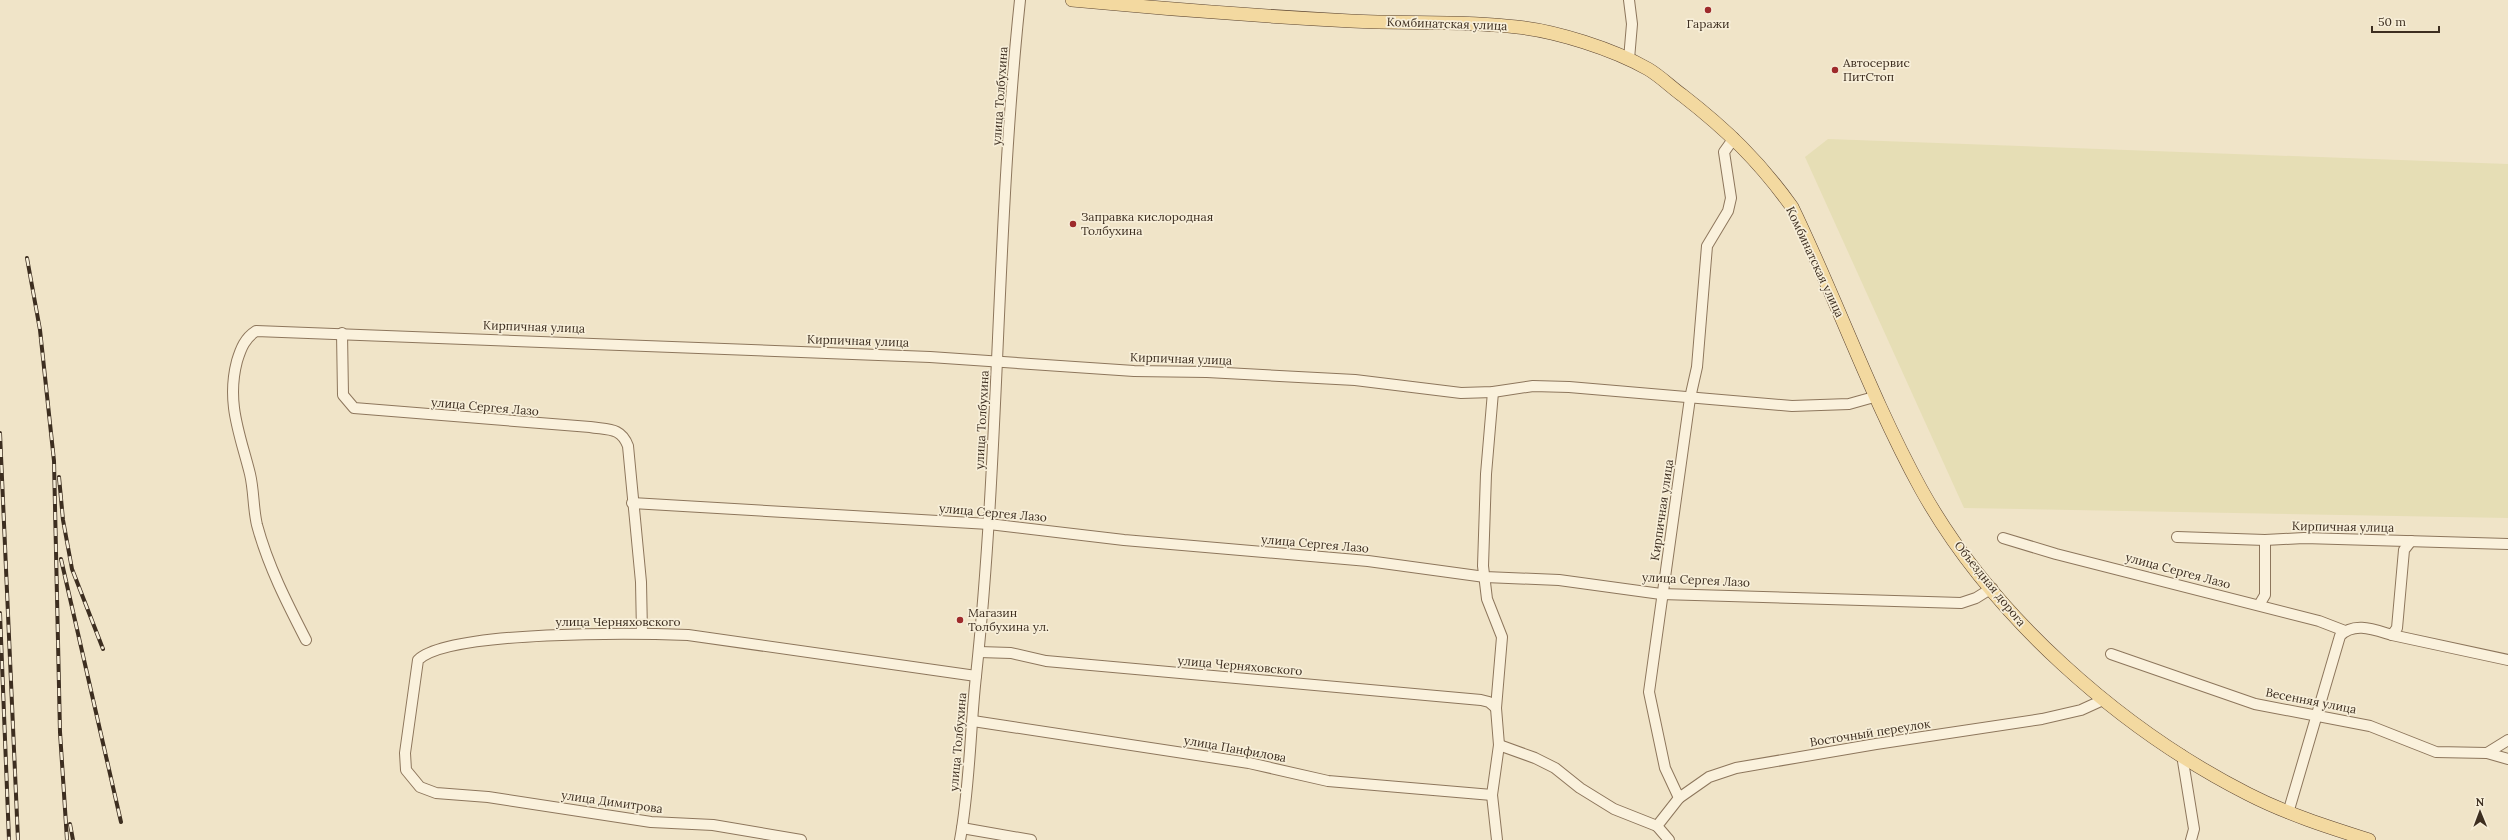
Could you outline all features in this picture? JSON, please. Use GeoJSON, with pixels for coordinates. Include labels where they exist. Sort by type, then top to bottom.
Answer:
{"type":"FeatureCollection","features":[{"type":"Feature","properties":{"kind":"main road","name":"Комбинатская улица"},"geometry":{"type":"LineString","coordinates":[[1072,0],[1321,20],[1406,24],[1482,23],[1553,33],[1629,59],[1650,70],[1734,138],[1772,180],[1792,207],[1874,397]]}},
{"type":"Feature","properties":{"kind":"main road","name":"Объездная дорога"},"geometry":{"type":"LineString","coordinates":[[1874,397],[1922,491],[1956,543],[2034,638],[2103,700],[2182,755],[2247,794],[2288,813],[2370,840]]}},
{"type":"Feature","properties":{"kind":"street","name":"улица Толбухина"},"geometry":{"type":"LineString","coordinates":[[960,840],[979,652],[998,361],[1000,280],[1020,0]]}},
{"type":"Feature","properties":{"kind":"street"},"geometry":{"type":"LineString","coordinates":[[1629,59],[1632,24],[1630,0]]}},
{"type":"Feature","properties":{"kind":"street","name":"Кирпичная улица"},"geometry":{"type":"LineString","coordinates":[[1679,798],[1664,768],[1649,692],[1690,398],[1697,367],[1707,246],[1728,211],[1730,198],[1724,152],[1734,138]]}},
{"type":"Feature","properties":{"kind":"street","name":"Кирпичная улица"},"geometry":{"type":"LineString","coordinates":[[306,640],[274,575],[262,545],[256,523],[252,481],[234,416],[232,380],[239,354],[246,337],[256,331],[266,330],[342,333],[998,361],[1134,371],[1207,372],[1348,380],[1461,393],[1493,392],[1533,386],[1569,387],[1690,398]]}},
{"type":"Feature","properties":{"kind":"street","name":"улица Сергея Лазо"},"geometry":{"type":"LineString","coordinates":[[342,333],[343,395],[354,408],[590,427],[619,432],[624,436],[628,446],[632,503],[641,582],[642,633]]}},
{"type":"Feature","properties":{"kind":"street"},"geometry":{"type":"LineString","coordinates":[[1493,392],[1486,474],[1483,566],[1487,598],[1502,637],[1496,708],[1499,745],[1492,795],[1497,840]]}},
{"type":"Feature","properties":{"kind":"street"},"geometry":{"type":"LineString","coordinates":[[1690,398],[1792,406],[1848,404],[1874,397]]}},
{"type":"Feature","properties":{"kind":"street","name":"улица Сергея Лазо"},"geometry":{"type":"LineString","coordinates":[[632,503],[988,524],[1124,540],[1368,561],[1485,577],[1559,580],[1662,594],[1961,603],[1976,598],[1992,588]]}},
{"type":"Feature","properties":{"kind":"street","name":"Кирпичная улица"},"geometry":{"type":"LineString","coordinates":[[2177,537],[2265,540],[2304,538],[2411,540],[2508,544]]}},
{"type":"Feature","properties":{"kind":"street","name":"улица Сергея Лазо"},"geometry":{"type":"LineString","coordinates":[[2003,538],[2056,554],[2332,624],[2345,630]]}},
{"type":"Feature","properties":{"kind":"street"},"geometry":{"type":"LineString","coordinates":[[2259,605],[2265,595],[2265,540]]}},
{"type":"Feature","properties":{"kind":"street"},"geometry":{"type":"LineString","coordinates":[[2392,635],[2398,628],[2404,550],[2411,540]]}},
{"type":"Feature","properties":{"kind":"street"},"geometry":{"type":"LineString","coordinates":[[2288,813],[2338,642],[2345,630],[2366,628],[2508,660]]}},
{"type":"Feature","properties":{"kind":"street","name":"улица Черняховского"},"geometry":{"type":"LineString","coordinates":[[420,787],[406,770],[404,753],[418,660],[425,654],[441,648],[562,634],[642,633],[688,635],[976,676]]}},
{"type":"Feature","properties":{"kind":"street","name":"улица Черняховского"},"geometry":{"type":"LineString","coordinates":[[979,652],[1011,653],[1053,662],[1481,700],[1489,702],[1496,708]]}},
{"type":"Feature","properties":{"kind":"street","name":"Весенняя улица"},"geometry":{"type":"LineString","coordinates":[[2111,654],[2255,704],[2317,716],[2331,717],[2370,726],[2436,752],[2487,753],[2508,759]]}},
{"type":"Feature","properties":{"kind":"street","name":"Восточный переулок"},"geometry":{"type":"LineString","coordinates":[[1679,798],[1708,777],[1736,768],[1876,744],[2042,719],[2081,710],[2103,700]]}},
{"type":"Feature","properties":{"kind":"street","name":"улица Панфилова"},"geometry":{"type":"LineString","coordinates":[[973,721],[1249,763],[1328,781],[1492,795]]}},
{"type":"Feature","properties":{"kind":"street"},"geometry":{"type":"LineString","coordinates":[[2487,753],[2508,740]]}},
{"type":"Feature","properties":{"kind":"street"},"geometry":{"type":"LineString","coordinates":[[1499,745],[1535,758],[1555,768],[1580,788],[1614,809],[1657,826],[1669,840]]}},
{"type":"Feature","properties":{"kind":"street"},"geometry":{"type":"LineString","coordinates":[[2182,755],[2194,829],[2191,840]]}},
{"type":"Feature","properties":{"kind":"street","name":"улица Димитрова"},"geometry":{"type":"LineString","coordinates":[[420,787],[436,793],[488,797],[651,822],[713,825],[801,840]]}},
{"type":"Feature","properties":{"kind":"street"},"geometry":{"type":"LineString","coordinates":[[1657,826],[1679,798]]}},
{"type":"Feature","properties":{"kind":"street"},"geometry":{"type":"LineString","coordinates":[[962,828],[1031,840]]}},
{"type":"Feature","properties":{"kind":"shaded area"},"geometry":{"type":"Polygon","coordinates":[[[1828,139],[2508,164],[2508,518],[1964,508],[1805,157],[1828,139]]]}},
{"type":"Feature","properties":{"kind":"railway"},"geometry":{"type":"LineString","coordinates":[[27,258],[40,330],[54,461],[60,732],[67,840]]}},
{"type":"Feature","properties":{"kind":"railway"},"geometry":{"type":"LineString","coordinates":[[0,433],[18,840]]}},
{"type":"Feature","properties":{"kind":"railway"},"geometry":{"type":"LineString","coordinates":[[59,477],[63,520],[72,569],[103,649]]}},
{"type":"Feature","properties":{"kind":"railway"},"geometry":{"type":"LineString","coordinates":[[61,559],[121,822]]}},
{"type":"Feature","properties":{"kind":"railway"},"geometry":{"type":"LineString","coordinates":[[0,613],[9,840]]}},
{"type":"Feature","properties":{"kind":"railway"},"geometry":{"type":"LineString","coordinates":[[70,824],[73,840]]}},
{"type":"Feature","properties":{"kind":"place","name":"Гаражи"},"geometry":{"type":"Point","coordinates":[1708,10]}},
{"type":"Feature","properties":{"kind":"place","name":"Автосервис ПитСтоп"},"geometry":{"type":"Point","coordinates":[1835,70]}},
{"type":"Feature","properties":{"kind":"place","name":"Заправка кислородная Толбухина"},"geometry":{"type":"Point","coordinates":[1073,224]}},
{"type":"Feature","properties":{"kind":"place","name":"Магазин Толбухина ул."},"geometry":{"type":"Point","coordinates":[960,620]}}]}
